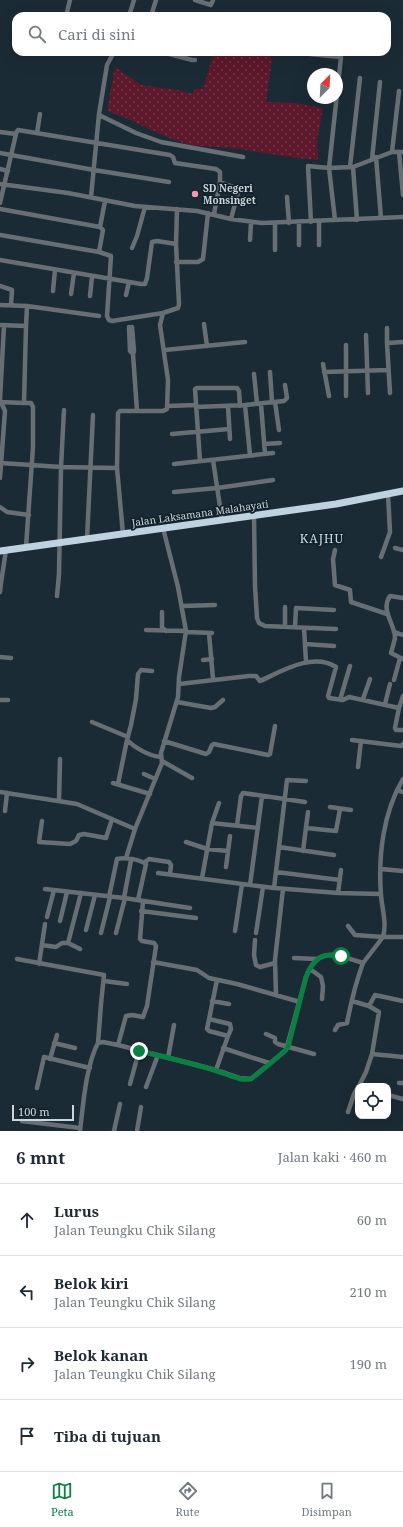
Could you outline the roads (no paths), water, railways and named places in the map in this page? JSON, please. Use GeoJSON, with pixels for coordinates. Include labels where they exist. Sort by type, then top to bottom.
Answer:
{"type":"FeatureCollection","features":[{"type":"Feature","properties":{"kind":"highway","name":"Jalan Laksamana Malahayati"},"geometry":{"type":"LineString","coordinates":[[3,550],[254,516],[342,503],[403,491]]}},
{"type":"Feature","properties":{"kind":"street"},"geometry":{"type":"LineString","coordinates":[[67,12],[70,0]]}},
{"type":"Feature","properties":{"kind":"street"},"geometry":{"type":"LineString","coordinates":[[130,12],[134,0]]}},
{"type":"Feature","properties":{"kind":"street"},"geometry":{"type":"LineString","coordinates":[[152,12],[156,0]]}},
{"type":"Feature","properties":{"kind":"street"},"geometry":{"type":"LineString","coordinates":[[195,0],[211,5],[213,0]]}},
{"type":"Feature","properties":{"kind":"street"},"geometry":{"type":"LineString","coordinates":[[91,197],[99,115],[107,65],[111,56]]}},
{"type":"Feature","properties":{"kind":"street"},"geometry":{"type":"LineString","coordinates":[[177,56],[196,60]]}},
{"type":"Feature","properties":{"kind":"street"},"geometry":{"type":"LineString","coordinates":[[331,56],[341,57],[329,168],[335,220]]}},
{"type":"Feature","properties":{"kind":"street"},"geometry":{"type":"LineString","coordinates":[[357,220],[351,167],[360,78]]}},
{"type":"Feature","properties":{"kind":"street"},"geometry":{"type":"LineString","coordinates":[[380,82],[374,158],[382,218]]}},
{"type":"Feature","properties":{"kind":"street"},"geometry":{"type":"LineString","coordinates":[[392,152],[399,90]]}},
{"type":"Feature","properties":{"kind":"street"},"geometry":{"type":"LineString","coordinates":[[37,133],[40,114]]}},
{"type":"Feature","properties":{"kind":"street"},"geometry":{"type":"LineString","coordinates":[[99,115],[136,133],[165,143],[243,157]]}},
{"type":"Feature","properties":{"kind":"street"},"geometry":{"type":"LineString","coordinates":[[0,204],[2,184],[8,171],[18,130],[170,155],[173,157],[175,163],[216,169],[220,172],[220,182],[211,214],[203,259],[198,262],[176,262]]}},
{"type":"Feature","properties":{"kind":"street"},"geometry":{"type":"LineString","coordinates":[[0,132],[16,134]]}},
{"type":"Feature","properties":{"kind":"street"},"geometry":{"type":"LineString","coordinates":[[311,222],[308,166],[329,168],[351,167],[392,152],[401,152],[403,195]]}},
{"type":"Feature","properties":{"kind":"street"},"geometry":{"type":"LineString","coordinates":[[0,153],[169,182]]}},
{"type":"Feature","properties":{"kind":"street"},"geometry":{"type":"LineString","coordinates":[[0,169],[8,171]]}},
{"type":"Feature","properties":{"kind":"street"},"geometry":{"type":"LineString","coordinates":[[220,182],[239,189],[232,219]]}},
{"type":"Feature","properties":{"kind":"street"},"geometry":{"type":"LineString","coordinates":[[2,184],[91,197],[105,201],[145,207],[177,208],[251,222],[289,223],[403,217]]}},
{"type":"Feature","properties":{"kind":"street"},"geometry":{"type":"LineString","coordinates":[[287,197],[289,223]]}},
{"type":"Feature","properties":{"kind":"street"},"geometry":{"type":"LineString","coordinates":[[99,252],[103,230],[100,227],[105,201]]}},
{"type":"Feature","properties":{"kind":"street"},"geometry":{"type":"LineString","coordinates":[[132,248],[145,207]]}},
{"type":"Feature","properties":{"kind":"street"},"geometry":{"type":"LineString","coordinates":[[0,235],[99,252],[111,256],[106,316],[109,320],[122,320],[176,310],[178,306],[176,262],[177,208]]}},
{"type":"Feature","properties":{"kind":"street"},"geometry":{"type":"LineString","coordinates":[[0,209],[100,227]]}},
{"type":"Feature","properties":{"kind":"street"},"geometry":{"type":"LineString","coordinates":[[320,221],[320,245]]}},
{"type":"Feature","properties":{"kind":"street"},"geometry":{"type":"LineString","coordinates":[[250,240],[251,222]]}},
{"type":"Feature","properties":{"kind":"street"},"geometry":{"type":"LineString","coordinates":[[299,222],[299,245]]}},
{"type":"Feature","properties":{"kind":"street"},"geometry":{"type":"LineString","coordinates":[[275,223],[275,250]]}},
{"type":"Feature","properties":{"kind":"street"},"geometry":{"type":"LineString","coordinates":[[0,260],[92,277],[141,284],[146,282],[152,242],[157,241],[176,244]]}},
{"type":"Feature","properties":{"kind":"street"},"geometry":{"type":"LineString","coordinates":[[53,291],[55,270]]}},
{"type":"Feature","properties":{"kind":"street"},"geometry":{"type":"LineString","coordinates":[[71,294],[74,273]]}},
{"type":"Feature","properties":{"kind":"street"},"geometry":{"type":"LineString","coordinates":[[90,296],[92,277]]}},
{"type":"Feature","properties":{"kind":"street"},"geometry":{"type":"LineString","coordinates":[[126,295],[129,282]]}},
{"type":"Feature","properties":{"kind":"street"},"geometry":{"type":"LineString","coordinates":[[0,286],[12,290],[11,305]]}},
{"type":"Feature","properties":{"kind":"street"},"geometry":{"type":"LineString","coordinates":[[0,305],[27,306],[99,316]]}},
{"type":"Feature","properties":{"kind":"street"},"geometry":{"type":"LineString","coordinates":[[24,403],[27,306]]}},
{"type":"Feature","properties":{"kind":"street"},"geometry":{"type":"LineString","coordinates":[[123,534],[117,468],[118,413],[120,411],[166,410],[168,406],[168,380],[160,321],[163,313]]}},
{"type":"Feature","properties":{"kind":"street"},"geometry":{"type":"LineString","coordinates":[[204,324],[207,346]]}},
{"type":"Feature","properties":{"kind":"street"},"geometry":{"type":"LineString","coordinates":[[0,478],[5,411],[0,402],[2,325],[26,326]]}},
{"type":"Feature","properties":{"kind":"street"},"geometry":{"type":"LineString","coordinates":[[130,327],[134,351],[137,411]]}},
{"type":"Feature","properties":{"kind":"street"},"geometry":{"type":"LineString","coordinates":[[386,328],[390,393]]}},
{"type":"Feature","properties":{"kind":"street"},"geometry":{"type":"LineString","coordinates":[[366,335],[368,393]]}},
{"type":"Feature","properties":{"kind":"street"},"geometry":{"type":"LineString","coordinates":[[165,350],[245,342]]}},
{"type":"Feature","properties":{"kind":"street"},"geometry":{"type":"LineString","coordinates":[[387,343],[403,342]]}},
{"type":"Feature","properties":{"kind":"street"},"geometry":{"type":"LineString","coordinates":[[346,345],[346,396]]}},
{"type":"Feature","properties":{"kind":"street"},"geometry":{"type":"LineString","coordinates":[[323,364],[329,396]]}},
{"type":"Feature","properties":{"kind":"street"},"geometry":{"type":"LineString","coordinates":[[324,372],[388,370]]}},
{"type":"Feature","properties":{"kind":"street"},"geometry":{"type":"LineString","coordinates":[[270,372],[279,430]]}},
{"type":"Feature","properties":{"kind":"street"},"geometry":{"type":"LineString","coordinates":[[254,374],[265,454]]}},
{"type":"Feature","properties":{"kind":"street"},"geometry":{"type":"LineString","coordinates":[[168,406],[240,406],[274,402],[286,399],[285,385]]}},
{"type":"Feature","properties":{"kind":"street"},"geometry":{"type":"LineString","coordinates":[[200,461],[195,406],[196,388],[236,388],[239,391],[240,406]]}},
{"type":"Feature","properties":{"kind":"street"},"geometry":{"type":"LineString","coordinates":[[0,402],[24,403],[32,405],[32,464],[26,547]]}},
{"type":"Feature","properties":{"kind":"street"},"geometry":{"type":"LineString","coordinates":[[245,405],[250,456]]}},
{"type":"Feature","properties":{"kind":"street"},"geometry":{"type":"LineString","coordinates":[[228,406],[230,439]]}},
{"type":"Feature","properties":{"kind":"street"},"geometry":{"type":"LineString","coordinates":[[57,596],[60,542],[60,467],[64,410]]}},
{"type":"Feature","properties":{"kind":"street"},"geometry":{"type":"LineString","coordinates":[[87,539],[93,415]]}},
{"type":"Feature","properties":{"kind":"street"},"geometry":{"type":"LineString","coordinates":[[172,434],[197,433],[229,428]]}},
{"type":"Feature","properties":{"kind":"street"},"geometry":{"type":"LineString","coordinates":[[264,444],[280,443]]}},
{"type":"Feature","properties":{"kind":"street"},"geometry":{"type":"LineString","coordinates":[[174,464],[273,453]]}},
{"type":"Feature","properties":{"kind":"street"},"geometry":{"type":"LineString","coordinates":[[213,460],[222,520]]}},
{"type":"Feature","properties":{"kind":"street"},"geometry":{"type":"LineString","coordinates":[[1,463],[60,467],[117,468]]}},
{"type":"Feature","properties":{"kind":"street"},"geometry":{"type":"LineString","coordinates":[[174,492],[217,488],[273,480]]}},
{"type":"Feature","properties":{"kind":"street"},"geometry":{"type":"LineString","coordinates":[[381,557],[390,532],[388,494]]}},
{"type":"Feature","properties":{"kind":"street"},"geometry":{"type":"LineString","coordinates":[[0,507],[7,512],[29,514]]}},
{"type":"Feature","properties":{"kind":"street"},"geometry":{"type":"LineString","coordinates":[[254,516],[255,586],[257,618],[259,622],[265,626],[336,629]]}},
{"type":"Feature","properties":{"kind":"street"},"geometry":{"type":"LineString","coordinates":[[126,858],[135,829],[150,794],[162,759],[160,753],[177,702],[186,631],[178,587],[163,528]]}},
{"type":"Feature","properties":{"kind":"street"},"geometry":{"type":"LineString","coordinates":[[394,548],[403,550]]}},
{"type":"Feature","properties":{"kind":"street"},"geometry":{"type":"LineString","coordinates":[[0,592],[3,550]]}},
{"type":"Feature","properties":{"kind":"street"},"geometry":{"type":"LineString","coordinates":[[335,550],[333,559],[335,585],[350,590],[351,602],[387,614]]}},
{"type":"Feature","properties":{"kind":"street"},"geometry":{"type":"LineString","coordinates":[[394,680],[402,658],[391,653],[395,639],[387,614],[390,596],[403,598]]}},
{"type":"Feature","properties":{"kind":"street"},"geometry":{"type":"LineString","coordinates":[[182,606],[215,605]]}},
{"type":"Feature","properties":{"kind":"street"},"geometry":{"type":"LineString","coordinates":[[285,607],[285,627]]}},
{"type":"Feature","properties":{"kind":"street"},"geometry":{"type":"LineString","coordinates":[[294,627],[296,608],[334,610]]}},
{"type":"Feature","properties":{"kind":"street"},"geometry":{"type":"LineString","coordinates":[[162,612],[162,627],[166,631]]}},
{"type":"Feature","properties":{"kind":"street"},"geometry":{"type":"LineString","coordinates":[[304,628],[306,662]]}},
{"type":"Feature","properties":{"kind":"street"},"geometry":{"type":"LineString","coordinates":[[146,630],[210,633],[213,679]]}},
{"type":"Feature","properties":{"kind":"street"},"geometry":{"type":"LineString","coordinates":[[394,632],[403,634]]}},
{"type":"Feature","properties":{"kind":"street"},"geometry":{"type":"LineString","coordinates":[[305,644],[334,646]]}},
{"type":"Feature","properties":{"kind":"street"},"geometry":{"type":"LineString","coordinates":[[0,657],[11,658]]}},
{"type":"Feature","properties":{"kind":"street"},"geometry":{"type":"LineString","coordinates":[[203,660],[212,659]]}},
{"type":"Feature","properties":{"kind":"street"},"geometry":{"type":"LineString","coordinates":[[179,684],[213,679],[256,676],[260,681],[306,662],[328,663],[336,667],[328,697],[340,700],[349,697],[363,699],[399,708]]}},
{"type":"Feature","properties":{"kind":"street"},"geometry":{"type":"LineString","coordinates":[[340,700],[350,666]]}},
{"type":"Feature","properties":{"kind":"street"},"geometry":{"type":"LineString","coordinates":[[150,794],[116,784],[131,725],[136,698],[138,674],[141,670],[152,671]]}},
{"type":"Feature","properties":{"kind":"street"},"geometry":{"type":"LineString","coordinates":[[363,699],[370,679]]}},
{"type":"Feature","properties":{"kind":"street"},"geometry":{"type":"LineString","coordinates":[[385,704],[390,684]]}},
{"type":"Feature","properties":{"kind":"street"},"geometry":{"type":"LineString","coordinates":[[403,696],[395,728],[396,730],[403,730]]}},
{"type":"Feature","properties":{"kind":"street"},"geometry":{"type":"LineString","coordinates":[[0,700],[8,700]]}},
{"type":"Feature","properties":{"kind":"street"},"geometry":{"type":"LineString","coordinates":[[177,702],[211,708],[215,707],[223,700]]}},
{"type":"Feature","properties":{"kind":"street"},"geometry":{"type":"LineString","coordinates":[[92,722],[127,738],[142,750],[162,759],[192,778]]}},
{"type":"Feature","properties":{"kind":"street"},"geometry":{"type":"LineString","coordinates":[[164,741],[206,754],[214,744],[268,755],[270,754],[275,726]]}},
{"type":"Feature","properties":{"kind":"street"},"geometry":{"type":"LineString","coordinates":[[352,740],[401,746],[403,744]]}},
{"type":"Feature","properties":{"kind":"street"},"geometry":{"type":"LineString","coordinates":[[358,767],[361,741]]}},
{"type":"Feature","properties":{"kind":"street"},"geometry":{"type":"LineString","coordinates":[[59,801],[60,759]]}},
{"type":"Feature","properties":{"kind":"street"},"geometry":{"type":"LineString","coordinates":[[144,774],[155,779]]}},
{"type":"Feature","properties":{"kind":"street"},"geometry":{"type":"LineString","coordinates":[[274,888],[288,779],[306,781]]}},
{"type":"Feature","properties":{"kind":"street"},"geometry":{"type":"LineString","coordinates":[[335,1030],[338,1026],[346,1023],[355,986],[363,962],[383,937],[385,927],[380,894],[382,839],[397,790],[403,779]]}},
{"type":"Feature","properties":{"kind":"street"},"geometry":{"type":"LineString","coordinates":[[397,790],[403,792]]}},
{"type":"Feature","properties":{"kind":"street"},"geometry":{"type":"LineString","coordinates":[[0,792],[77,804],[135,829]]}},
{"type":"Feature","properties":{"kind":"street"},"geometry":{"type":"LineString","coordinates":[[5,811],[7,793]]}},
{"type":"Feature","properties":{"kind":"street"},"geometry":{"type":"LineString","coordinates":[[237,825],[241,795],[244,793],[305,802]]}},
{"type":"Feature","properties":{"kind":"street"},"geometry":{"type":"LineString","coordinates":[[250,885],[262,796]]}},
{"type":"Feature","properties":{"kind":"street"},"geometry":{"type":"LineString","coordinates":[[202,878],[212,823],[219,804]]}},
{"type":"Feature","properties":{"kind":"street"},"geometry":{"type":"LineString","coordinates":[[330,807],[351,810]]}},
{"type":"Feature","properties":{"kind":"street"},"geometry":{"type":"LineString","coordinates":[[306,828],[336,831],[340,809]]}},
{"type":"Feature","properties":{"kind":"street"},"geometry":{"type":"LineString","coordinates":[[303,851],[308,812]]}},
{"type":"Feature","properties":{"kind":"street"},"geometry":{"type":"LineString","coordinates":[[42,821],[39,842],[70,844],[76,842],[79,835],[84,834],[106,838],[112,819]]}},
{"type":"Feature","properties":{"kind":"street"},"geometry":{"type":"LineString","coordinates":[[212,823],[258,828]]}},
{"type":"Feature","properties":{"kind":"street"},"geometry":{"type":"LineString","coordinates":[[226,867],[230,836]]}},
{"type":"Feature","properties":{"kind":"street"},"geometry":{"type":"LineString","coordinates":[[186,842],[207,849],[228,851]]}},
{"type":"Feature","properties":{"kind":"street"},"geometry":{"type":"LineString","coordinates":[[279,847],[334,855]]}},
{"type":"Feature","properties":{"kind":"street"},"geometry":{"type":"LineString","coordinates":[[101,933],[117,859],[126,858],[145,862],[149,859],[169,862],[171,865],[170,874]]}},
{"type":"Feature","properties":{"kind":"street"},"geometry":{"type":"LineString","coordinates":[[116,932],[131,860]]}},
{"type":"Feature","properties":{"kind":"street"},"geometry":{"type":"LineString","coordinates":[[118,1045],[126,1016],[144,1016],[156,945],[154,943],[141,941],[140,939],[141,900],[146,866],[145,862]]}},
{"type":"Feature","properties":{"kind":"street"},"geometry":{"type":"LineString","coordinates":[[380,869],[403,871]]}},
{"type":"Feature","properties":{"kind":"street"},"geometry":{"type":"LineString","coordinates":[[338,893],[341,870]]}},
{"type":"Feature","properties":{"kind":"street"},"geometry":{"type":"LineString","coordinates":[[276,872],[340,880]]}},
{"type":"Feature","properties":{"kind":"street"},"geometry":{"type":"LineString","coordinates":[[158,873],[283,889],[380,894]]}},
{"type":"Feature","properties":{"kind":"street"},"geometry":{"type":"LineString","coordinates":[[236,931],[242,884]]}},
{"type":"Feature","properties":{"kind":"street"},"geometry":{"type":"LineString","coordinates":[[256,933],[263,887]]}},
{"type":"Feature","properties":{"kind":"street"},"geometry":{"type":"LineString","coordinates":[[45,889],[141,900],[190,908]]}},
{"type":"Feature","properties":{"kind":"street"},"geometry":{"type":"LineString","coordinates":[[276,996],[275,963],[283,889]]}},
{"type":"Feature","properties":{"kind":"street"},"geometry":{"type":"LineString","coordinates":[[47,917],[54,890]]}},
{"type":"Feature","properties":{"kind":"street"},"geometry":{"type":"LineString","coordinates":[[60,921],[67,892]]}},
{"type":"Feature","properties":{"kind":"street"},"geometry":{"type":"LineString","coordinates":[[68,943],[81,893]]}},
{"type":"Feature","properties":{"kind":"street"},"geometry":{"type":"LineString","coordinates":[[86,930],[96,895]]}},
{"type":"Feature","properties":{"kind":"street"},"geometry":{"type":"LineString","coordinates":[[141,911],[196,918]]}},
{"type":"Feature","properties":{"kind":"street"},"geometry":{"type":"LineString","coordinates":[[39,964],[45,924]]}},
{"type":"Feature","properties":{"kind":"street"},"geometry":{"type":"LineString","coordinates":[[348,926],[355,935],[403,937]]}},
{"type":"Feature","properties":{"kind":"street"},"geometry":{"type":"LineString","coordinates":[[255,940],[254,956],[256,965],[260,967],[275,963]]}},
{"type":"Feature","properties":{"kind":"street"},"geometry":{"type":"LineString","coordinates":[[42,946],[56,947],[62,943],[68,943],[80,949]]}},
{"type":"Feature","properties":{"kind":"street"},"geometry":{"type":"LineString","coordinates":[[98,1043],[103,1042],[118,1045],[216,1070],[239,1078],[251,1079],[288,1047],[310,970],[317,959],[323,955],[332,954],[363,962]]}},
{"type":"Feature","properties":{"kind":"street"},"geometry":{"type":"LineString","coordinates":[[294,958],[317,959]]}},
{"type":"Feature","properties":{"kind":"street"},"geometry":{"type":"LineString","coordinates":[[17,959],[103,974],[104,981],[98,1043],[85,1091],[80,1130],[22,1121]]}},
{"type":"Feature","properties":{"kind":"street"},"geometry":{"type":"LineString","coordinates":[[153,962],[197,970],[205,977],[237,984],[300,1002]]}},
{"type":"Feature","properties":{"kind":"street"},"geometry":{"type":"LineString","coordinates":[[310,970],[321,977],[323,986],[322,999]]}},
{"type":"Feature","properties":{"kind":"street"},"geometry":{"type":"LineString","coordinates":[[216,980],[208,1030],[228,1036]]}},
{"type":"Feature","properties":{"kind":"street"},"geometry":{"type":"LineString","coordinates":[[104,981],[127,984]]}},
{"type":"Feature","properties":{"kind":"street"},"geometry":{"type":"LineString","coordinates":[[369,1006],[376,995],[403,1001]]}},
{"type":"Feature","properties":{"kind":"street"},"geometry":{"type":"LineString","coordinates":[[212,1001],[229,1004]]}},
{"type":"Feature","properties":{"kind":"street"},"geometry":{"type":"LineString","coordinates":[[352,1001],[369,1006],[379,1012],[372,1054],[366,1072],[360,1083]]}},
{"type":"Feature","properties":{"kind":"street"},"geometry":{"type":"LineString","coordinates":[[209,1019],[230,1024],[231,1029],[216,1070]]}},
{"type":"Feature","properties":{"kind":"street"},"geometry":{"type":"LineString","coordinates":[[168,1058],[174,1026]]}},
{"type":"Feature","properties":{"kind":"street"},"geometry":{"type":"LineString","coordinates":[[266,1034],[275,1038],[276,1043],[314,1054]]}},
{"type":"Feature","properties":{"kind":"street"},"geometry":{"type":"LineString","coordinates":[[50,1059],[56,1035]]}},
{"type":"Feature","properties":{"kind":"street"},"geometry":{"type":"LineString","coordinates":[[54,1043],[75,1048]]}},
{"type":"Feature","properties":{"kind":"street"},"geometry":{"type":"LineString","coordinates":[[223,1048],[269,1063]]}},
{"type":"Feature","properties":{"kind":"street"},"geometry":{"type":"LineString","coordinates":[[130,1084],[139,1051]]}},
{"type":"Feature","properties":{"kind":"street"},"geometry":{"type":"LineString","coordinates":[[372,1054],[403,1057]]}},
{"type":"Feature","properties":{"kind":"street"},"geometry":{"type":"LineString","coordinates":[[146,1087],[158,1055]]}},
{"type":"Feature","properties":{"kind":"street"},"geometry":{"type":"LineString","coordinates":[[37,1088],[44,1057],[90,1068]]}},
{"type":"Feature","properties":{"kind":"street"},"geometry":{"type":"LineString","coordinates":[[348,1112],[355,1092]]}},
{"type":"Feature","properties":{"kind":"street"},"geometry":{"type":"LineString","coordinates":[[391,1096],[403,1099]]}},
{"type":"Feature","properties":{"kind":"street"},"geometry":{"type":"LineString","coordinates":[[114,1131],[120,1104]]}},
{"type":"Feature","properties":{"kind":"street"},"geometry":{"type":"LineString","coordinates":[[137,1131],[141,1108]]}},
{"type":"Feature","properties":{"kind":"place","name":"SD Negeri Monsinget"},"geometry":{"type":"Point","coordinates":[195,194]}},
{"type":"Feature","properties":{"kind":"district","name":"KAJHU"},"geometry":{"type":"Point","coordinates":[322,539]}}]}
